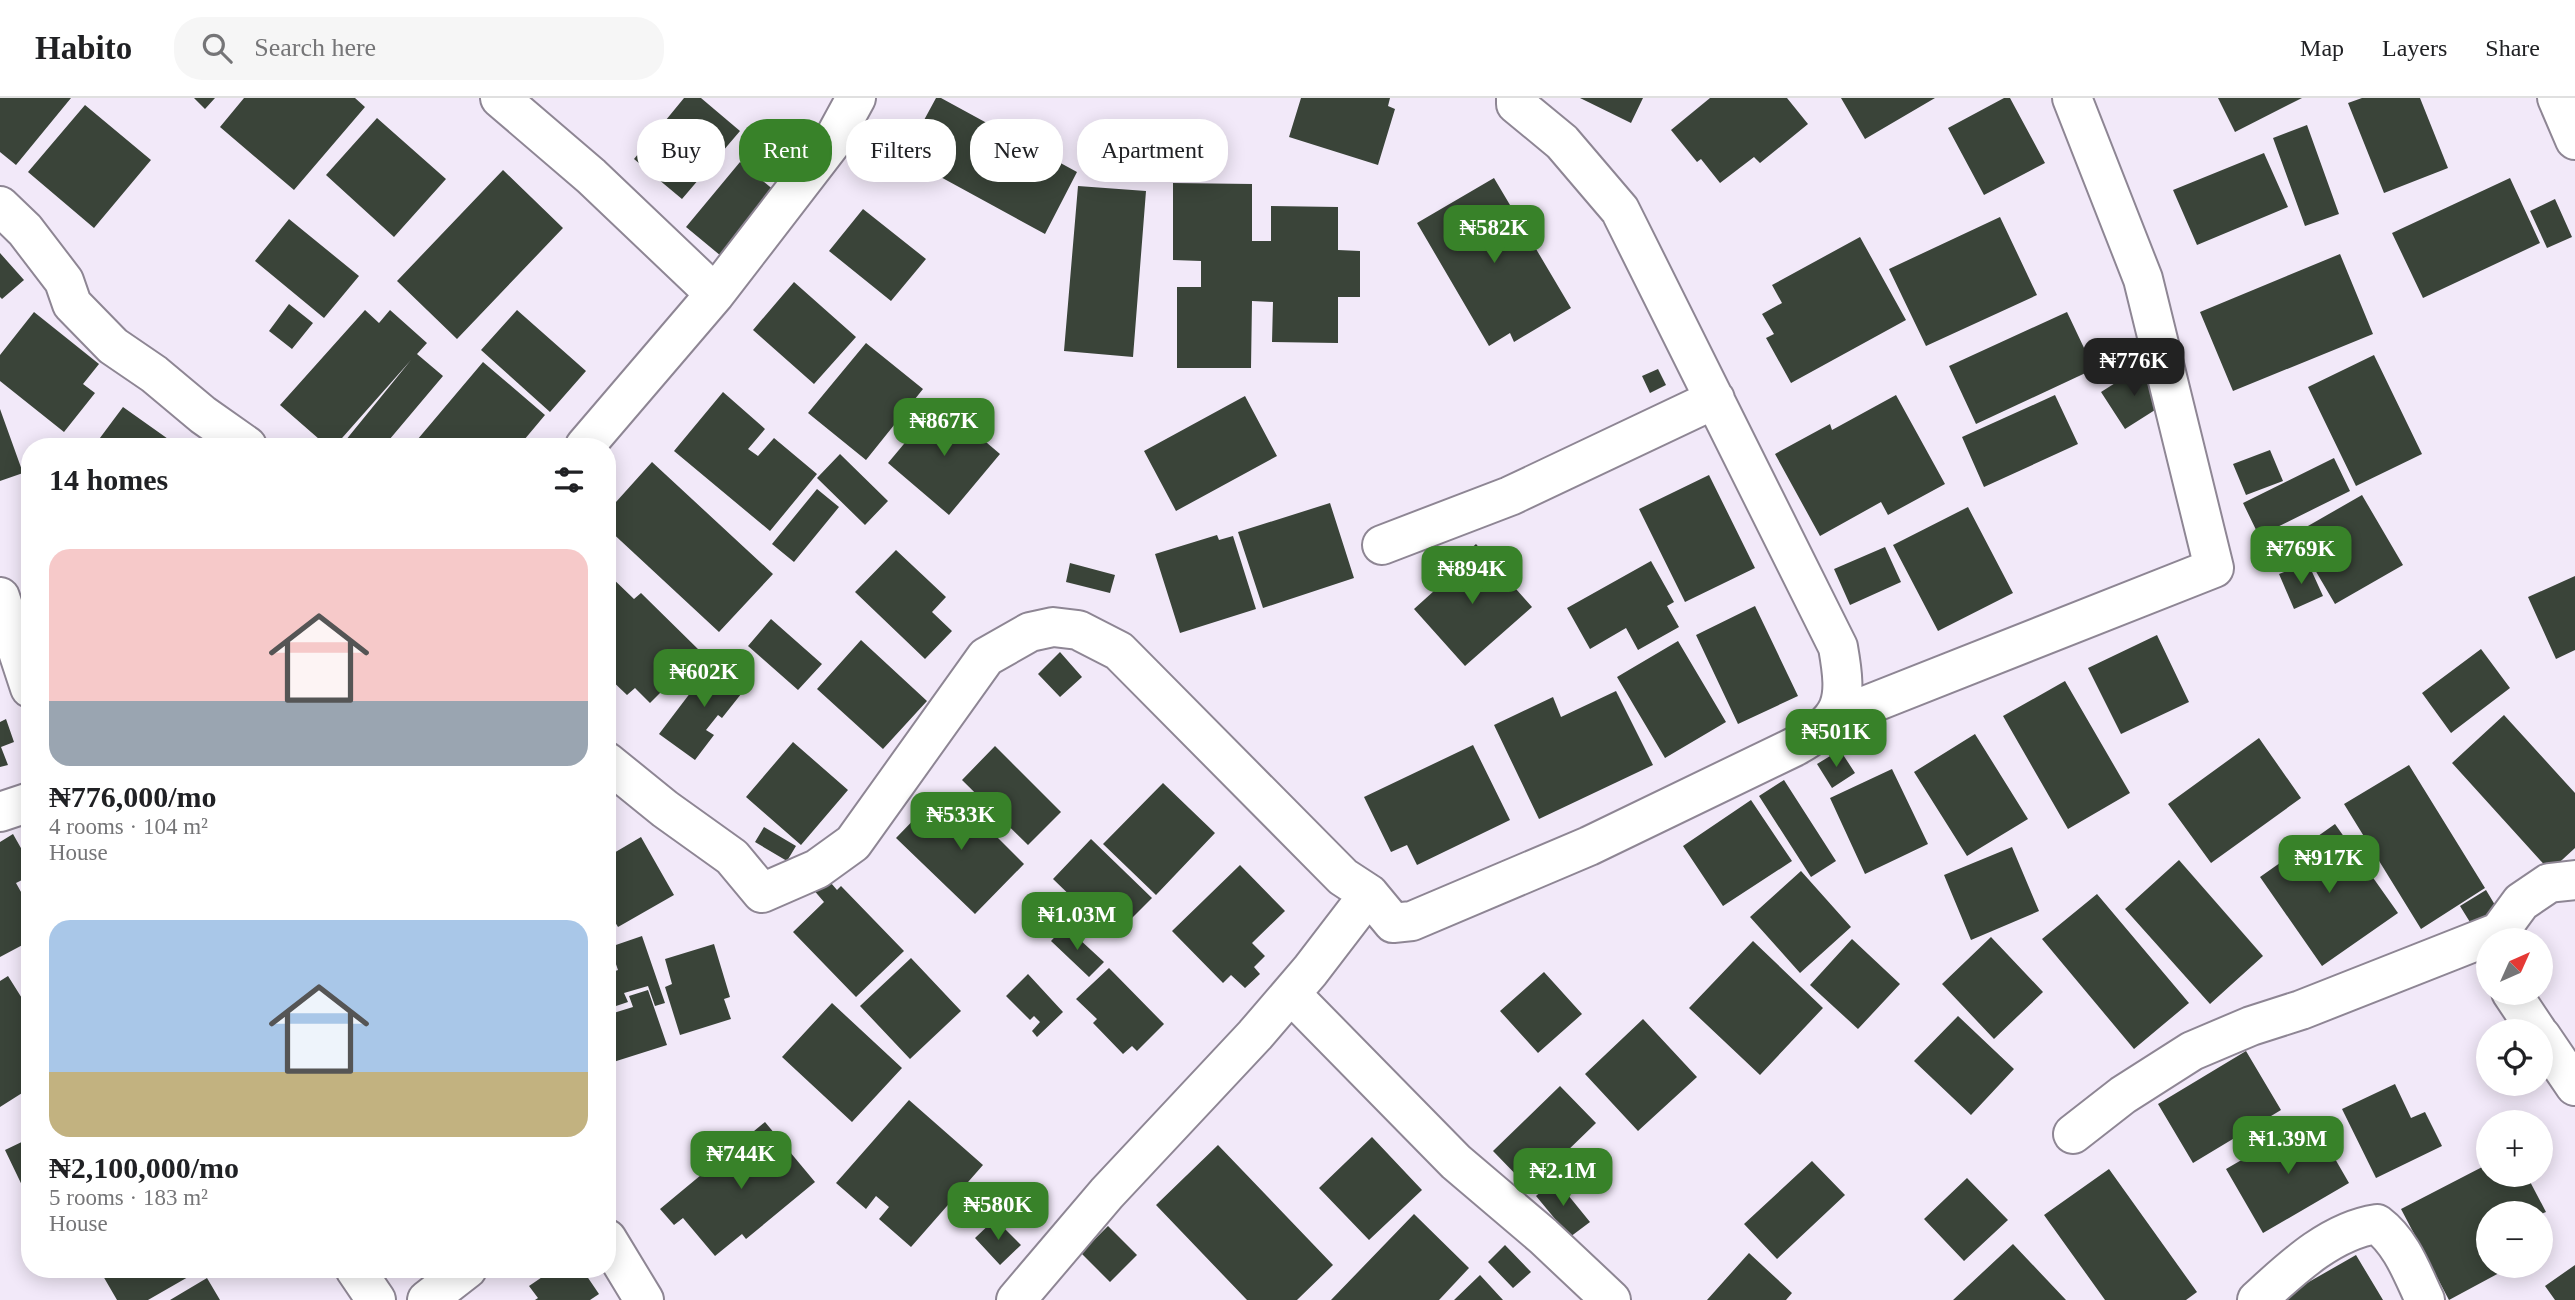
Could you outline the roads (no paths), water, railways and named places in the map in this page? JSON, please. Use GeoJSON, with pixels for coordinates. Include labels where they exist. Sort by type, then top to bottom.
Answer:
{"type":"FeatureCollection","features":[{"type":"Feature","properties":{"kind":"street"},"geometry":{"type":"LineString","coordinates":[[500,98],[592,176],[715,294]]}},
{"type":"Feature","properties":{"kind":"street"},"geometry":{"type":"LineString","coordinates":[[592,438],[715,294],[832,142],[856,98]]}},
{"type":"Feature","properties":{"kind":"street"},"geometry":{"type":"LineString","coordinates":[[616,769],[665,809],[732,857],[762,893],[817,869],[853,844],[986,657],[1030,632],[1053,626],[1077,630],[1119,651],[1343,877],[1369,894],[1393,923],[1412,921],[1589,846],[1822,732],[1842,698],[1838,647],[1620,209],[1562,142],[1516,104],[1516,98]]}},
{"type":"Feature","properties":{"kind":"street"},"geometry":{"type":"LineString","coordinates":[[1832,719],[2214,568],[2143,279],[2072,98]]}},
{"type":"Feature","properties":{"kind":"street"},"geometry":{"type":"LineString","coordinates":[[2557,98],[2575,140]]}},
{"type":"Feature","properties":{"kind":"street"},"geometry":{"type":"LineString","coordinates":[[0,206],[25,230],[64,281],[72,304],[113,345],[236,438]]}},
{"type":"Feature","properties":{"kind":"street"},"geometry":{"type":"LineString","coordinates":[[1382,545],[1510,496],[1715,399]]}},
{"type":"Feature","properties":{"kind":"street"},"geometry":{"type":"LineString","coordinates":[[0,597],[21,661]]}},
{"type":"Feature","properties":{"kind":"street"},"geometry":{"type":"LineString","coordinates":[[0,812],[21,805]]}},
{"type":"Feature","properties":{"kind":"street"},"geometry":{"type":"LineString","coordinates":[[2504,928],[2521,902],[2549,883],[2575,880]]}},
{"type":"Feature","properties":{"kind":"street"},"geometry":{"type":"LineString","coordinates":[[1016,1300],[1107,1193],[1255,1035],[1369,894]]}},
{"type":"Feature","properties":{"kind":"street"},"geometry":{"type":"LineString","coordinates":[[2073,1134],[2123,1095],[2192,1051],[2251,1026],[2476,945]]}},
{"type":"Feature","properties":{"kind":"street"},"geometry":{"type":"LineString","coordinates":[[1290,994],[1456,1162],[1543,1236],[1611,1300]]}},
{"type":"Feature","properties":{"kind":"street"},"geometry":{"type":"LineString","coordinates":[[2553,1054],[2575,1086]]}},
{"type":"Feature","properties":{"kind":"street"},"geometry":{"type":"LineString","coordinates":[[2257,1300],[2292,1268],[2316,1251],[2357,1227],[2377,1224],[2389,1233],[2398,1245],[2425,1300]]}},
{"type":"Feature","properties":{"kind":"street"},"geometry":{"type":"LineString","coordinates":[[616,1254],[644,1300]]}},
{"type":"Feature","properties":{"kind":"street"},"geometry":{"type":"LineString","coordinates":[[361,1278],[376,1300]]}},
{"type":"Feature","properties":{"kind":"street"},"geometry":{"type":"LineString","coordinates":[[427,1300],[455,1278]]}}]}
